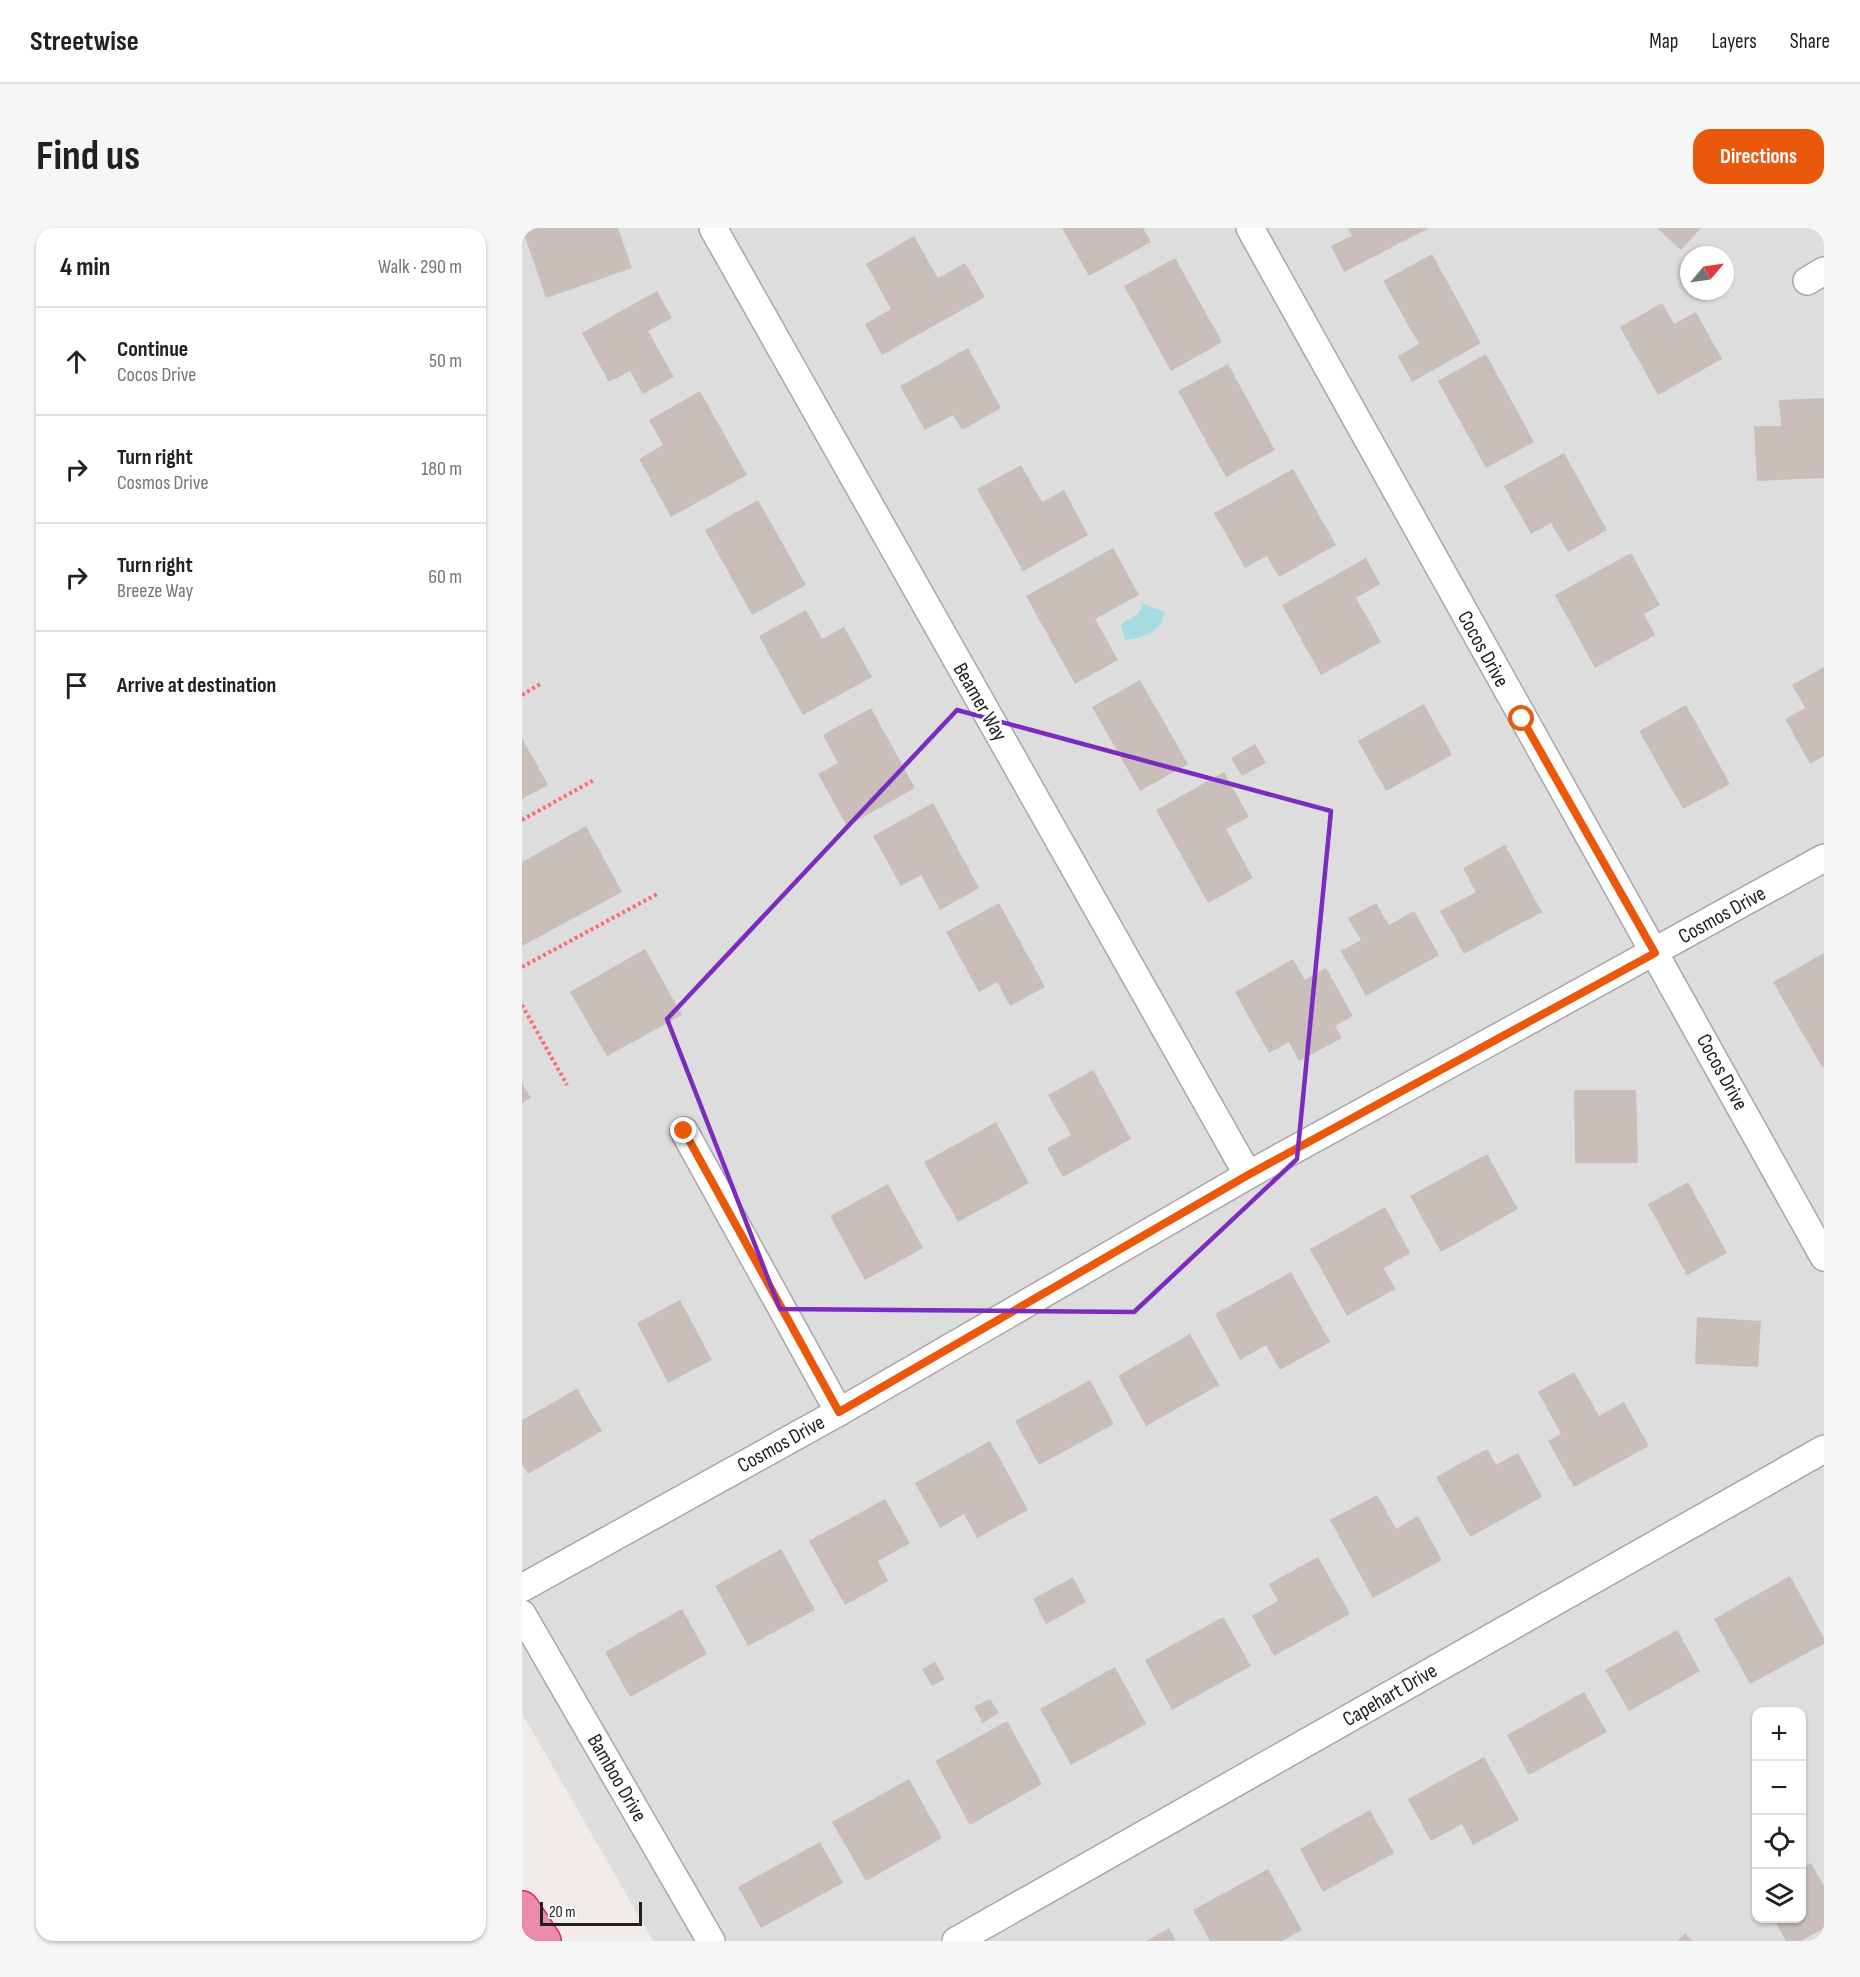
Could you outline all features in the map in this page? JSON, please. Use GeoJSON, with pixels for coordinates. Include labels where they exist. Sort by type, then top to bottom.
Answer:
{"type":"FeatureCollection","features":[{"type":"Feature","properties":{"kind":"highway"},"geometry":{"type":"LineString","coordinates":[[522,1908],[544,1941]]}},
{"type":"Feature","properties":{"kind":"street","name":"Beamer Way"},"geometry":{"type":"LineString","coordinates":[[713,228],[1248,1175]]}},
{"type":"Feature","properties":{"kind":"street","name":"Cocos Drive"},"geometry":{"type":"LineString","coordinates":[[1250,228],[1824,1257]]}},
{"type":"Feature","properties":{"kind":"street","name":"Cosmos Drive"},"geometry":{"type":"LineString","coordinates":[[522,1588],[839,1412],[1248,1175],[1824,858]]}},
{"type":"Feature","properties":{"kind":"street"},"geometry":{"type":"LineString","coordinates":[[684,1131],[839,1412]]}},
{"type":"Feature","properties":{"kind":"street","name":"Capehart Drive"},"geometry":{"type":"LineString","coordinates":[[956,1941],[1824,1449]]}},
{"type":"Feature","properties":{"kind":"street","name":"Bamboo Drive"},"geometry":{"type":"LineString","coordinates":[[522,1614],[711,1941]]}},
{"type":"Feature","properties":{"kind":"path"},"geometry":{"type":"LineString","coordinates":[[522,695],[542,683]]}},
{"type":"Feature","properties":{"kind":"path"},"geometry":{"type":"LineString","coordinates":[[522,820],[594,780]]}},
{"type":"Feature","properties":{"kind":"path"},"geometry":{"type":"LineString","coordinates":[[522,968],[659,893]]}},
{"type":"Feature","properties":{"kind":"path"},"geometry":{"type":"LineString","coordinates":[[522,1005],[567,1085]]}},
{"type":"Feature","properties":{"kind":"highlighted area"},"geometry":{"type":"Polygon","coordinates":[[[957,710],[1331,811],[1297,1159],[1134,1312],[780,1309],[667,1019],[957,710]]]}},
{"type":"Feature","properties":{"kind":"shaded area"},"geometry":{"type":"Polygon","coordinates":[[[522,228],[1824,228],[1824,1941],[653,1941],[522,1713],[522,228]]]}},
{"type":"Feature","properties":{"kind":"water"},"geometry":{"type":"Polygon","coordinates":[[[1143,604],[1165,612],[1160,625],[1150,633],[1125,640],[1121,624],[1138,614],[1143,604]]]}},
{"type":"Feature","properties":{"kind":"building"},"geometry":{"type":"Polygon","coordinates":[[[522,228],[618,228],[632,268],[546,298],[522,228]]]}},
{"type":"Feature","properties":{"kind":"building"},"geometry":{"type":"Polygon","coordinates":[[[1062,228],[1143,228],[1151,242],[1089,276],[1062,228]]]}},
{"type":"Feature","properties":{"kind":"building"},"geometry":{"type":"Polygon","coordinates":[[[1348,228],[1429,228],[1344,272],[1331,246],[1352,236],[1348,228]]]}},
{"type":"Feature","properties":{"kind":"building"},"geometry":{"type":"Polygon","coordinates":[[[1657,228],[1701,228],[1685,246],[1680,246],[1680,249],[1657,228]]]}},
{"type":"Feature","properties":{"kind":"building"},"geometry":{"type":"Polygon","coordinates":[[[914,236],[938,278],[965,263],[985,297],[882,355],[865,324],[891,309],[866,264],[914,236]]]}},
{"type":"Feature","properties":{"kind":"building"},"geometry":{"type":"Polygon","coordinates":[[[1432,254],[1481,343],[1412,382],[1398,356],[1419,344],[1383,281],[1432,254]]]}},
{"type":"Feature","properties":{"kind":"building"},"geometry":{"type":"Polygon","coordinates":[[[1175,258],[1222,342],[1171,371],[1124,286],[1175,258]]]}},
{"type":"Feature","properties":{"kind":"building"},"geometry":{"type":"Polygon","coordinates":[[[657,291],[672,318],[648,331],[674,377],[643,394],[630,371],[609,382],[582,333],[657,291]]]}},
{"type":"Feature","properties":{"kind":"building"},"geometry":{"type":"Polygon","coordinates":[[[1662,303],[1674,324],[1696,312],[1722,359],[1658,395],[1620,327],[1662,303]]]}},
{"type":"Feature","properties":{"kind":"building"},"geometry":{"type":"Polygon","coordinates":[[[968,348],[1001,408],[962,430],[953,415],[925,430],[900,386],[968,348]]]}},
{"type":"Feature","properties":{"kind":"building"},"geometry":{"type":"Polygon","coordinates":[[[1486,354],[1534,442],[1486,468],[1438,381],[1486,354]]]}},
{"type":"Feature","properties":{"kind":"building"},"geometry":{"type":"Polygon","coordinates":[[[1228,364],[1275,450],[1226,477],[1178,391],[1228,364]]]}},
{"type":"Feature","properties":{"kind":"building"},"geometry":{"type":"Polygon","coordinates":[[[700,391],[747,475],[671,517],[639,459],[663,445],[649,420],[700,391]]]}},
{"type":"Feature","properties":{"kind":"building"},"geometry":{"type":"Polygon","coordinates":[[[1824,398],[1824,478],[1757,481],[1754,426],[1781,426],[1779,400],[1824,398]]]}},
{"type":"Feature","properties":{"kind":"building"},"geometry":{"type":"Polygon","coordinates":[[[1564,453],[1607,530],[1568,552],[1551,523],[1531,534],[1504,486],[1564,453]]]}},
{"type":"Feature","properties":{"kind":"building"},"geometry":{"type":"Polygon","coordinates":[[[1021,465],[1042,502],[1064,490],[1088,535],[1023,571],[977,489],[1021,465]]]}},
{"type":"Feature","properties":{"kind":"building"},"geometry":{"type":"Polygon","coordinates":[[[1293,469],[1336,545],[1279,577],[1267,556],[1245,568],[1214,513],[1293,469]]]}},
{"type":"Feature","properties":{"kind":"building"},"geometry":{"type":"Polygon","coordinates":[[[758,500],[806,585],[752,615],[705,530],[758,500]]]}},
{"type":"Feature","properties":{"kind":"building"},"geometry":{"type":"Polygon","coordinates":[[[1113,548],[1139,595],[1095,619],[1118,660],[1075,684],[1026,596],[1113,548]]]}},
{"type":"Feature","properties":{"kind":"building"},"geometry":{"type":"Polygon","coordinates":[[[1631,553],[1660,605],[1644,614],[1655,635],[1595,668],[1555,595],[1631,553]]]}},
{"type":"Feature","properties":{"kind":"building"},"geometry":{"type":"Polygon","coordinates":[[[1366,558],[1380,584],[1356,598],[1381,642],[1321,675],[1282,605],[1366,558]]]}},
{"type":"Feature","properties":{"kind":"building"},"geometry":{"type":"Polygon","coordinates":[[[806,610],[822,639],[844,627],[872,677],[803,715],[759,636],[806,610]]]}},
{"type":"Feature","properties":{"kind":"building"},"geometry":{"type":"Polygon","coordinates":[[[1824,667],[1824,756],[1810,764],[1785,719],[1805,708],[1792,685],[1824,667]]]}},
{"type":"Feature","properties":{"kind":"building"},"geometry":{"type":"Polygon","coordinates":[[[1140,680],[1188,764],[1140,791],[1092,707],[1140,680]]]}},
{"type":"Feature","properties":{"kind":"building"},"geometry":{"type":"Polygon","coordinates":[[[1424,704],[1452,755],[1386,791],[1358,741],[1424,704]]]}},
{"type":"Feature","properties":{"kind":"building"},"geometry":{"type":"Polygon","coordinates":[[[1686,705],[1730,784],[1683,809],[1639,731],[1686,705]]]}},
{"type":"Feature","properties":{"kind":"building"},"geometry":{"type":"Polygon","coordinates":[[[871,708],[915,788],[847,826],[818,774],[838,763],[823,735],[871,708]]]}},
{"type":"Feature","properties":{"kind":"building"},"geometry":{"type":"Polygon","coordinates":[[[522,738],[548,785],[522,799],[522,738]]]}},
{"type":"Feature","properties":{"kind":"building"},"geometry":{"type":"Polygon","coordinates":[[[1255,744],[1266,763],[1242,776],[1231,758],[1255,744]]]}},
{"type":"Feature","properties":{"kind":"building"},"geometry":{"type":"Polygon","coordinates":[[[1224,772],[1249,817],[1226,829],[1253,878],[1208,903],[1156,810],[1224,772]]]}},
{"type":"Feature","properties":{"kind":"building"},"geometry":{"type":"Polygon","coordinates":[[[933,803],[979,888],[940,910],[921,875],[901,886],[873,836],[933,803]]]}},
{"type":"Feature","properties":{"kind":"building"},"geometry":{"type":"Polygon","coordinates":[[[586,826],[622,892],[522,946],[522,862],[586,826]]]}},
{"type":"Feature","properties":{"kind":"building"},"geometry":{"type":"Polygon","coordinates":[[[1505,845],[1542,912],[1464,954],[1440,911],[1476,892],[1463,868],[1505,845]]]}},
{"type":"Feature","properties":{"kind":"building"},"geometry":{"type":"Polygon","coordinates":[[[999,903],[1045,987],[1010,1006],[997,982],[979,992],[946,932],[999,903]]]}},
{"type":"Feature","properties":{"kind":"building"},"geometry":{"type":"Polygon","coordinates":[[[1376,903],[1389,925],[1414,911],[1439,955],[1366,996],[1341,951],[1361,940],[1348,918],[1376,903]]]}},
{"type":"Feature","properties":{"kind":"building"},"geometry":{"type":"Polygon","coordinates":[[[645,949],[682,1015],[607,1056],[570,992],[645,949]]]}},
{"type":"Feature","properties":{"kind":"building"},"geometry":{"type":"Polygon","coordinates":[[[1824,953],[1824,1066],[1822,1067],[1773,982],[1824,953]]]}},
{"type":"Feature","properties":{"kind":"building"},"geometry":{"type":"Polygon","coordinates":[[[1293,959],[1305,980],[1326,968],[1353,1016],[1335,1026],[1342,1038],[1299,1061],[1289,1042],[1269,1053],[1235,992],[1293,959]]]}},
{"type":"Feature","properties":{"kind":"building"},"geometry":{"type":"Polygon","coordinates":[[[1093,1070],[1131,1139],[1063,1177],[1047,1148],[1071,1135],[1048,1095],[1093,1070]]]}},
{"type":"Feature","properties":{"kind":"building"},"geometry":{"type":"Polygon","coordinates":[[[522,1083],[531,1098],[522,1103],[522,1083]]]}},
{"type":"Feature","properties":{"kind":"building"},"geometry":{"type":"Polygon","coordinates":[[[1574,1090],[1636,1090],[1638,1163],[1575,1163],[1574,1090]]]}},
{"type":"Feature","properties":{"kind":"building"},"geometry":{"type":"Polygon","coordinates":[[[996,1122],[1029,1183],[958,1222],[924,1162],[996,1122]]]}},
{"type":"Feature","properties":{"kind":"building"},"geometry":{"type":"Polygon","coordinates":[[[1487,1154],[1518,1209],[1441,1252],[1410,1196],[1487,1154]]]}},
{"type":"Feature","properties":{"kind":"building"},"geometry":{"type":"Polygon","coordinates":[[[1688,1182],[1727,1253],[1687,1275],[1648,1204],[1688,1182]]]}},
{"type":"Feature","properties":{"kind":"building"},"geometry":{"type":"Polygon","coordinates":[[[888,1184],[923,1248],[865,1280],[830,1216],[888,1184]]]}},
{"type":"Feature","properties":{"kind":"building"},"geometry":{"type":"Polygon","coordinates":[[[1385,1207],[1410,1253],[1384,1268],[1395,1289],[1347,1316],[1310,1249],[1385,1207]]]}},
{"type":"Feature","properties":{"kind":"building"},"geometry":{"type":"Polygon","coordinates":[[[1291,1272],[1330,1342],[1280,1370],[1266,1345],[1240,1360],[1215,1314],[1291,1272]]]}},
{"type":"Feature","properties":{"kind":"building"},"geometry":{"type":"Polygon","coordinates":[[[680,1300],[712,1360],[668,1383],[637,1323],[680,1300]]]}},
{"type":"Feature","properties":{"kind":"building"},"geometry":{"type":"Polygon","coordinates":[[[1697,1317],[1761,1321],[1758,1367],[1695,1364],[1697,1317]]]}},
{"type":"Feature","properties":{"kind":"building"},"geometry":{"type":"Polygon","coordinates":[[[1190,1334],[1219,1385],[1146,1426],[1118,1376],[1190,1334]]]}},
{"type":"Feature","properties":{"kind":"building"},"geometry":{"type":"Polygon","coordinates":[[[1574,1372],[1599,1416],[1624,1402],[1649,1446],[1574,1487],[1548,1441],[1561,1434],[1538,1392],[1574,1372]]]}},
{"type":"Feature","properties":{"kind":"building"},"geometry":{"type":"Polygon","coordinates":[[[1090,1380],[1114,1424],[1039,1465],[1015,1421],[1090,1380]]]}},
{"type":"Feature","properties":{"kind":"building"},"geometry":{"type":"Polygon","coordinates":[[[577,1389],[602,1431],[528,1474],[522,1464],[522,1420],[577,1389]]]}},
{"type":"Feature","properties":{"kind":"building"},"geometry":{"type":"Polygon","coordinates":[[[990,1441],[1028,1510],[977,1538],[964,1514],[940,1528],[915,1483],[990,1441]]]}},
{"type":"Feature","properties":{"kind":"building"},"geometry":{"type":"Polygon","coordinates":[[[1487,1449],[1496,1465],[1518,1453],[1542,1497],[1470,1537],[1436,1477],[1487,1449]]]}},
{"type":"Feature","properties":{"kind":"building"},"geometry":{"type":"Polygon","coordinates":[[[1377,1495],[1396,1529],[1418,1516],[1442,1560],[1373,1598],[1330,1520],[1377,1495]]]}},
{"type":"Feature","properties":{"kind":"building"},"geometry":{"type":"Polygon","coordinates":[[[885,1499],[910,1543],[878,1561],[888,1581],[845,1605],[809,1541],[885,1499]]]}},
{"type":"Feature","properties":{"kind":"building"},"geometry":{"type":"Polygon","coordinates":[[[781,1549],[815,1610],[748,1646],[715,1586],[781,1549]]]}},
{"type":"Feature","properties":{"kind":"building"},"geometry":{"type":"Polygon","coordinates":[[[1318,1557],[1350,1614],[1274,1656],[1252,1616],[1278,1601],[1269,1584],[1318,1557]]]}},
{"type":"Feature","properties":{"kind":"building"},"geometry":{"type":"Polygon","coordinates":[[[1790,1576],[1824,1638],[1824,1644],[1750,1684],[1714,1619],[1790,1576]]]}},
{"type":"Feature","properties":{"kind":"building"},"geometry":{"type":"Polygon","coordinates":[[[1073,1577],[1086,1602],[1046,1624],[1033,1599],[1073,1577]]]}},
{"type":"Feature","properties":{"kind":"building"},"geometry":{"type":"Polygon","coordinates":[[[682,1609],[707,1654],[630,1697],[605,1652],[682,1609]]]}},
{"type":"Feature","properties":{"kind":"building"},"geometry":{"type":"Polygon","coordinates":[[[1223,1617],[1251,1666],[1172,1710],[1145,1660],[1223,1617]]]}},
{"type":"Feature","properties":{"kind":"building"},"geometry":{"type":"Polygon","coordinates":[[[1677,1630],[1700,1671],[1629,1711],[1605,1670],[1677,1630]]]}},
{"type":"Feature","properties":{"kind":"building"},"geometry":{"type":"Polygon","coordinates":[[[935,1662],[945,1679],[932,1686],[922,1669],[935,1662]]]}},
{"type":"Feature","properties":{"kind":"building"},"geometry":{"type":"Polygon","coordinates":[[[1115,1667],[1146,1724],[1071,1765],[1040,1709],[1115,1667]]]}},
{"type":"Feature","properties":{"kind":"building"},"geometry":{"type":"Polygon","coordinates":[[[1584,1692],[1607,1732],[1529,1775],[1507,1735],[1584,1692]]]}},
{"type":"Feature","properties":{"kind":"building"},"geometry":{"type":"Polygon","coordinates":[[[990,1699],[999,1713],[983,1723],[974,1707],[990,1699]]]}},
{"type":"Feature","properties":{"kind":"building"},"geometry":{"type":"Polygon","coordinates":[[[1007,1721],[1042,1784],[970,1825],[935,1761],[1007,1721]]]}},
{"type":"Feature","properties":{"kind":"building"},"geometry":{"type":"Polygon","coordinates":[[[1484,1757],[1519,1820],[1473,1845],[1462,1824],[1431,1841],[1408,1799],[1484,1757]]]}},
{"type":"Feature","properties":{"kind":"building"},"geometry":{"type":"Polygon","coordinates":[[[909,1779],[942,1838],[866,1881],[832,1822],[909,1779]]]}},
{"type":"Feature","properties":{"kind":"building"},"geometry":{"type":"Polygon","coordinates":[[[1370,1810],[1394,1853],[1323,1892],[1300,1849],[1370,1810]]]}},
{"type":"Feature","properties":{"kind":"building"},"geometry":{"type":"Polygon","coordinates":[[[820,1842],[843,1883],[761,1928],[738,1887],[820,1842]]]}},
{"type":"Feature","properties":{"kind":"building"},"geometry":{"type":"Polygon","coordinates":[[[1811,1863],[1824,1886],[1824,1928],[1801,1941],[1786,1941],[1776,1923],[1806,1923],[1806,1866],[1811,1863]]]}},
{"type":"Feature","properties":{"kind":"building"},"geometry":{"type":"Polygon","coordinates":[[[1268,1869],[1302,1930],[1282,1941],[1210,1941],[1193,1910],[1268,1869]]]}},
{"type":"Feature","properties":{"kind":"building"},"geometry":{"type":"Polygon","coordinates":[[[1169,1928],[1176,1941],[1146,1941],[1169,1928]]]}},
{"type":"Feature","properties":{"kind":"building"},"geometry":{"type":"Polygon","coordinates":[[[1685,1933],[1693,1941],[1678,1941],[1685,1933]]]}},
{"type":"Feature","properties":{"kind":"route"},"geometry":{"type":"LineString","coordinates":[[684,1131],[839,1412],[1248,1175],[1655,953],[1522,719]]}}]}
